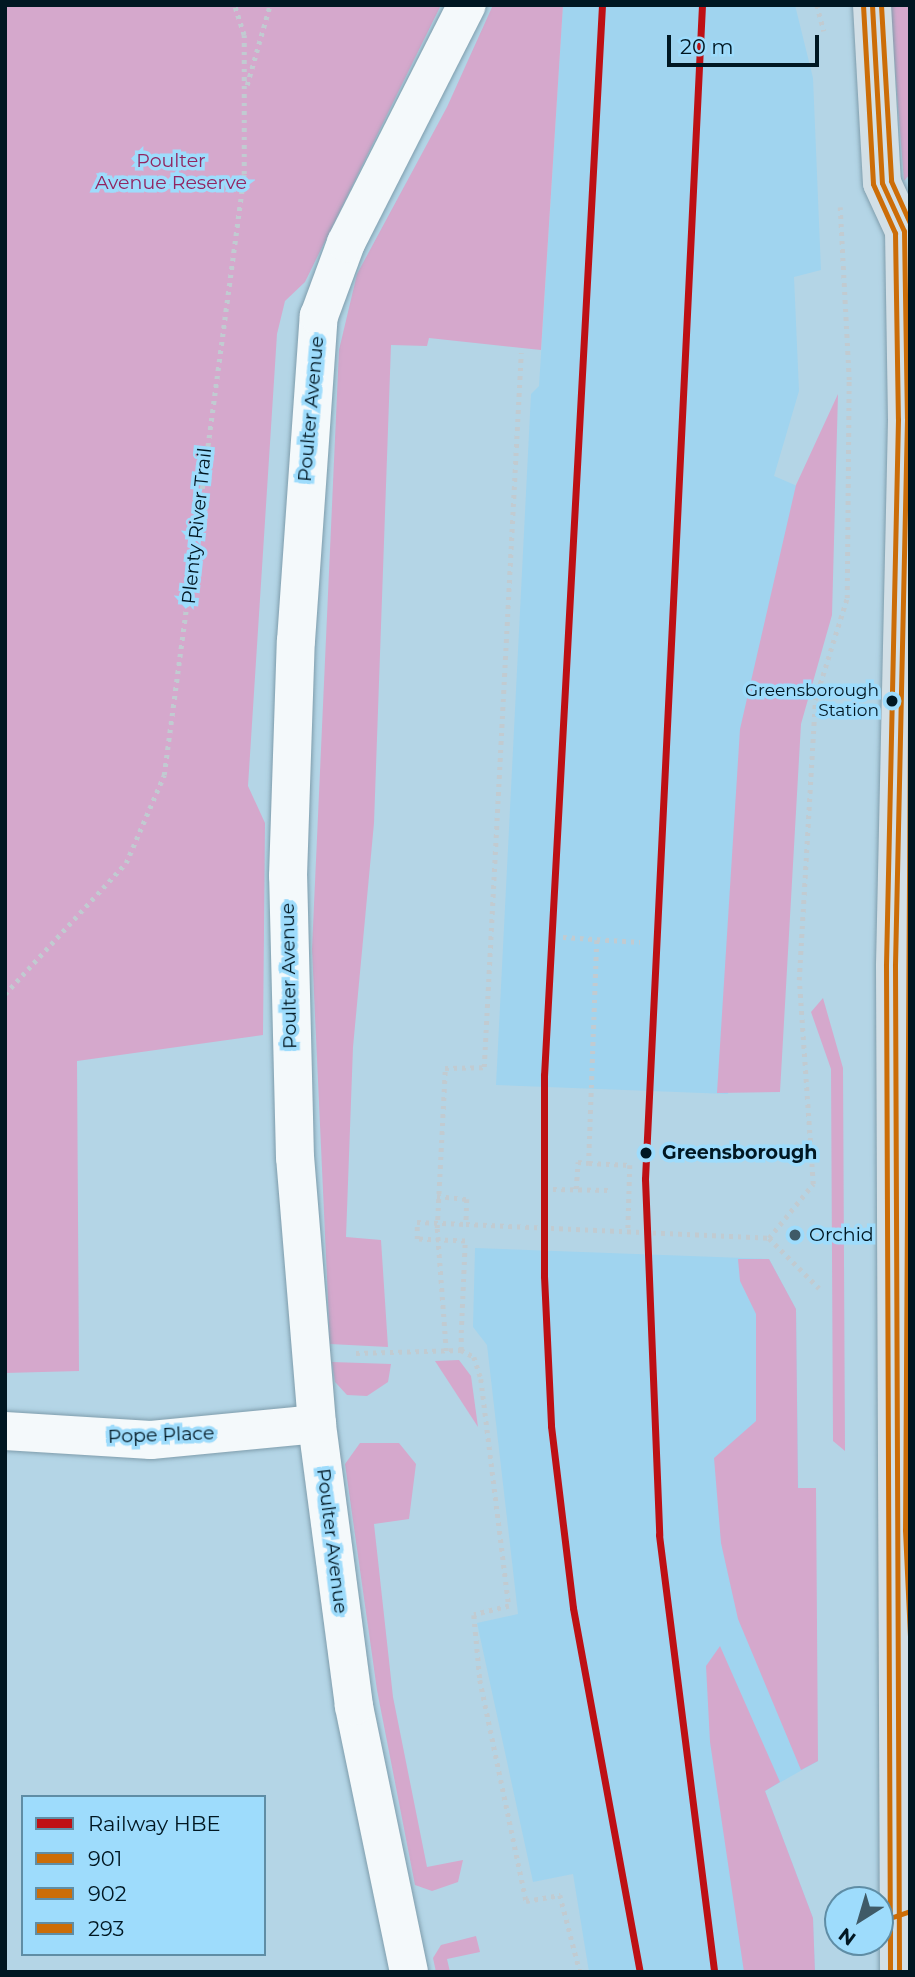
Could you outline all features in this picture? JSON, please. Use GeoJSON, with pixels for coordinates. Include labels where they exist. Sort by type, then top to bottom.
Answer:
{"type":"FeatureCollection","features":[{"type":"Feature","properties":{"kind":"main road"},"geometry":{"type":"LineString","coordinates":[[872,5],[881,183],[907,228],[904,1920],[899,1972]]}},
{"type":"Feature","properties":{"kind":"street","name":"Poulter Avenue"},"geometry":{"type":"LineString","coordinates":[[409,1972],[354,1706],[309,1354],[287,970],[296,640],[312,371],[331,277],[467,5]]}},
{"type":"Feature","properties":{"kind":"street","name":"Pope Place"},"geometry":{"type":"LineString","coordinates":[[5,1432],[151,1440],[317,1424]]}},
{"type":"Feature","properties":{"kind":"path","name":"Plenty River Trail"},"geometry":{"type":"LineString","coordinates":[[5,994],[126,863],[164,775],[244,174],[244,36],[234,5]]}},
{"type":"Feature","properties":{"kind":"path"},"geometry":{"type":"LineString","coordinates":[[244,92],[270,5]]}},
{"type":"Feature","properties":{"kind":"path"},"geometry":{"type":"LineString","coordinates":[[817,5],[826,39]]}},
{"type":"Feature","properties":{"kind":"path"},"geometry":{"type":"LineString","coordinates":[[769,1238],[813,1184],[799,980],[815,700],[847,598],[849,380],[839,192]]}},
{"type":"Feature","properties":{"kind":"path"},"geometry":{"type":"LineString","coordinates":[[446,1351],[438,1196],[445,1068],[484,1067],[521,354]]}},
{"type":"Feature","properties":{"kind":"path"},"geometry":{"type":"LineString","coordinates":[[563,937],[640,943]]}},
{"type":"Feature","properties":{"kind":"path"},"geometry":{"type":"LineString","coordinates":[[589,1163],[597,940]]}},
{"type":"Feature","properties":{"kind":"path"},"geometry":{"type":"LineString","coordinates":[[576,1189],[578,1162],[630,1164],[628,1233]]}},
{"type":"Feature","properties":{"kind":"path"},"geometry":{"type":"LineString","coordinates":[[554,1189],[610,1190]]}},
{"type":"Feature","properties":{"kind":"path"},"geometry":{"type":"LineString","coordinates":[[438,1196],[467,1199],[467,1224]]}},
{"type":"Feature","properties":{"kind":"path"},"geometry":{"type":"LineString","coordinates":[[461,1350],[465,1241],[417,1239],[417,1222],[769,1238],[819,1288]]}},
{"type":"Feature","properties":{"kind":"path"},"geometry":{"type":"LineString","coordinates":[[309,1354],[461,1350],[474,1357],[481,1379],[509,1606],[474,1615],[480,1680],[526,1901],[559,1895],[580,1972]]}},
{"type":"Feature","properties":{"kind":"shaded area"},"geometry":{"type":"Polygon","coordinates":[[[563,5],[795,5],[813,78],[821,270],[794,277],[799,391],[774,476],[825,498],[728,1094],[496,1085],[531,394],[539,386],[563,5]]]}},
{"type":"Feature","properties":{"kind":"shaded area"},"geometry":{"type":"Polygon","coordinates":[[[475,1248],[769,1259],[796,1309],[801,1703],[818,1761],[765,1791],[813,1918],[815,1972],[589,1972],[573,1874],[533,1882],[477,1623],[518,1614],[487,1345],[473,1327],[475,1248]]]}},
{"type":"Feature","properties":{"kind":"green space","name":"Poulter Avenue Reserve"},"geometry":{"type":"Polygon","coordinates":[[[5,5],[441,5],[305,282],[285,301],[277,334],[248,786],[265,823],[263,1035],[77,1061],[79,1371],[5,1373],[5,5]]]}},
{"type":"Feature","properties":{"kind":"green space"},"geometry":{"type":"Polygon","coordinates":[[[493,5],[563,5],[541,350],[429,338],[427,346],[391,345],[374,823],[353,1047],[346,1237],[381,1240],[388,1347],[330,1344],[312,949],[339,350],[357,274],[447,107],[493,5]]]}},
{"type":"Feature","properties":{"kind":"green space"},"geometry":{"type":"Polygon","coordinates":[[[890,5],[910,5],[910,174],[904,181],[890,5]]]}},
{"type":"Feature","properties":{"kind":"green space"},"geometry":{"type":"Polygon","coordinates":[[[838,394],[832,615],[801,724],[780,1092],[717,1093],[740,729],[796,485],[838,394]]]}},
{"type":"Feature","properties":{"kind":"green space"},"geometry":{"type":"Polygon","coordinates":[[[823,998],[843,1068],[845,1451],[833,1441],[831,1069],[811,1012],[823,998]]]}},
{"type":"Feature","properties":{"kind":"green space"},"geometry":{"type":"Polygon","coordinates":[[[738,1259],[769,1259],[796,1309],[798,1488],[816,1488],[818,1761],[801,1770],[738,1619],[721,1543],[714,1458],[756,1421],[756,1314],[740,1281],[738,1259]]]}},
{"type":"Feature","properties":{"kind":"green space"},"geometry":{"type":"Polygon","coordinates":[[[459,1360],[471,1376],[478,1427],[435,1361],[459,1360]]]}},
{"type":"Feature","properties":{"kind":"green space"},"geometry":{"type":"Polygon","coordinates":[[[332,1362],[391,1364],[388,1382],[367,1396],[347,1395],[335,1382],[332,1362]]]}},
{"type":"Feature","properties":{"kind":"green space"},"geometry":{"type":"Polygon","coordinates":[[[360,1443],[399,1443],[416,1464],[409,1519],[374,1524],[393,1697],[427,1867],[463,1860],[458,1882],[432,1891],[415,1885],[377,1690],[345,1464],[360,1443]]]}},
{"type":"Feature","properties":{"kind":"green space"},"geometry":{"type":"Polygon","coordinates":[[[720,1646],[780,1782],[765,1791],[813,1918],[815,1972],[744,1972],[710,1742],[706,1666],[720,1646]]]}},
{"type":"Feature","properties":{"kind":"green space"},"geometry":{"type":"Polygon","coordinates":[[[476,1936],[480,1952],[447,1959],[450,1972],[436,1972],[433,1958],[441,1945],[476,1936]]]}},
{"type":"Feature","properties":{"kind":"rail line","name":"HBE"},"geometry":{"type":"LineString","coordinates":[[602,5],[544,1075],[544,1276],[551,1426],[573,1608],[640,1972]]}},
{"type":"Feature","properties":{"kind":"rail line","name":"HBE"},"geometry":{"type":"LineString","coordinates":[[702,5],[645,1179],[659,1535],[714,1972]]}},
{"type":"Feature","properties":{"kind":"transit line","name":"902"},"geometry":{"type":"LineString","coordinates":[[863,5],[873,184],[895,233],[898,419],[886,966],[890,1972]]}},
{"type":"Feature","properties":{"kind":"transit line","name":"901"},"geometry":{"type":"LineString","coordinates":[[872,5],[882,183],[904,231],[907,419],[895,966],[899,1972]]}},
{"type":"Feature","properties":{"kind":"transit line","name":"293"},"geometry":{"type":"LineString","coordinates":[[881,5],[891,181],[910,223]]}},
{"type":"Feature","properties":{"kind":"transit line","name":"293"},"geometry":{"type":"LineString","coordinates":[[910,718],[905,1530],[910,1638]]}},
{"type":"Feature","properties":{"kind":"transit line","name":"293"},"geometry":{"type":"LineString","coordinates":[[890,1972],[890,1918],[910,1911]]}},
{"type":"Feature","properties":{"kind":"place","name":"Greensborough Station"},"geometry":{"type":"Point","coordinates":[892,701]}},
{"type":"Feature","properties":{"kind":"place","name":"Greensborough"},"geometry":{"type":"Point","coordinates":[646,1153]}},
{"type":"Feature","properties":{"kind":"place","name":"Orchid"},"geometry":{"type":"Point","coordinates":[795,1235]}}]}
